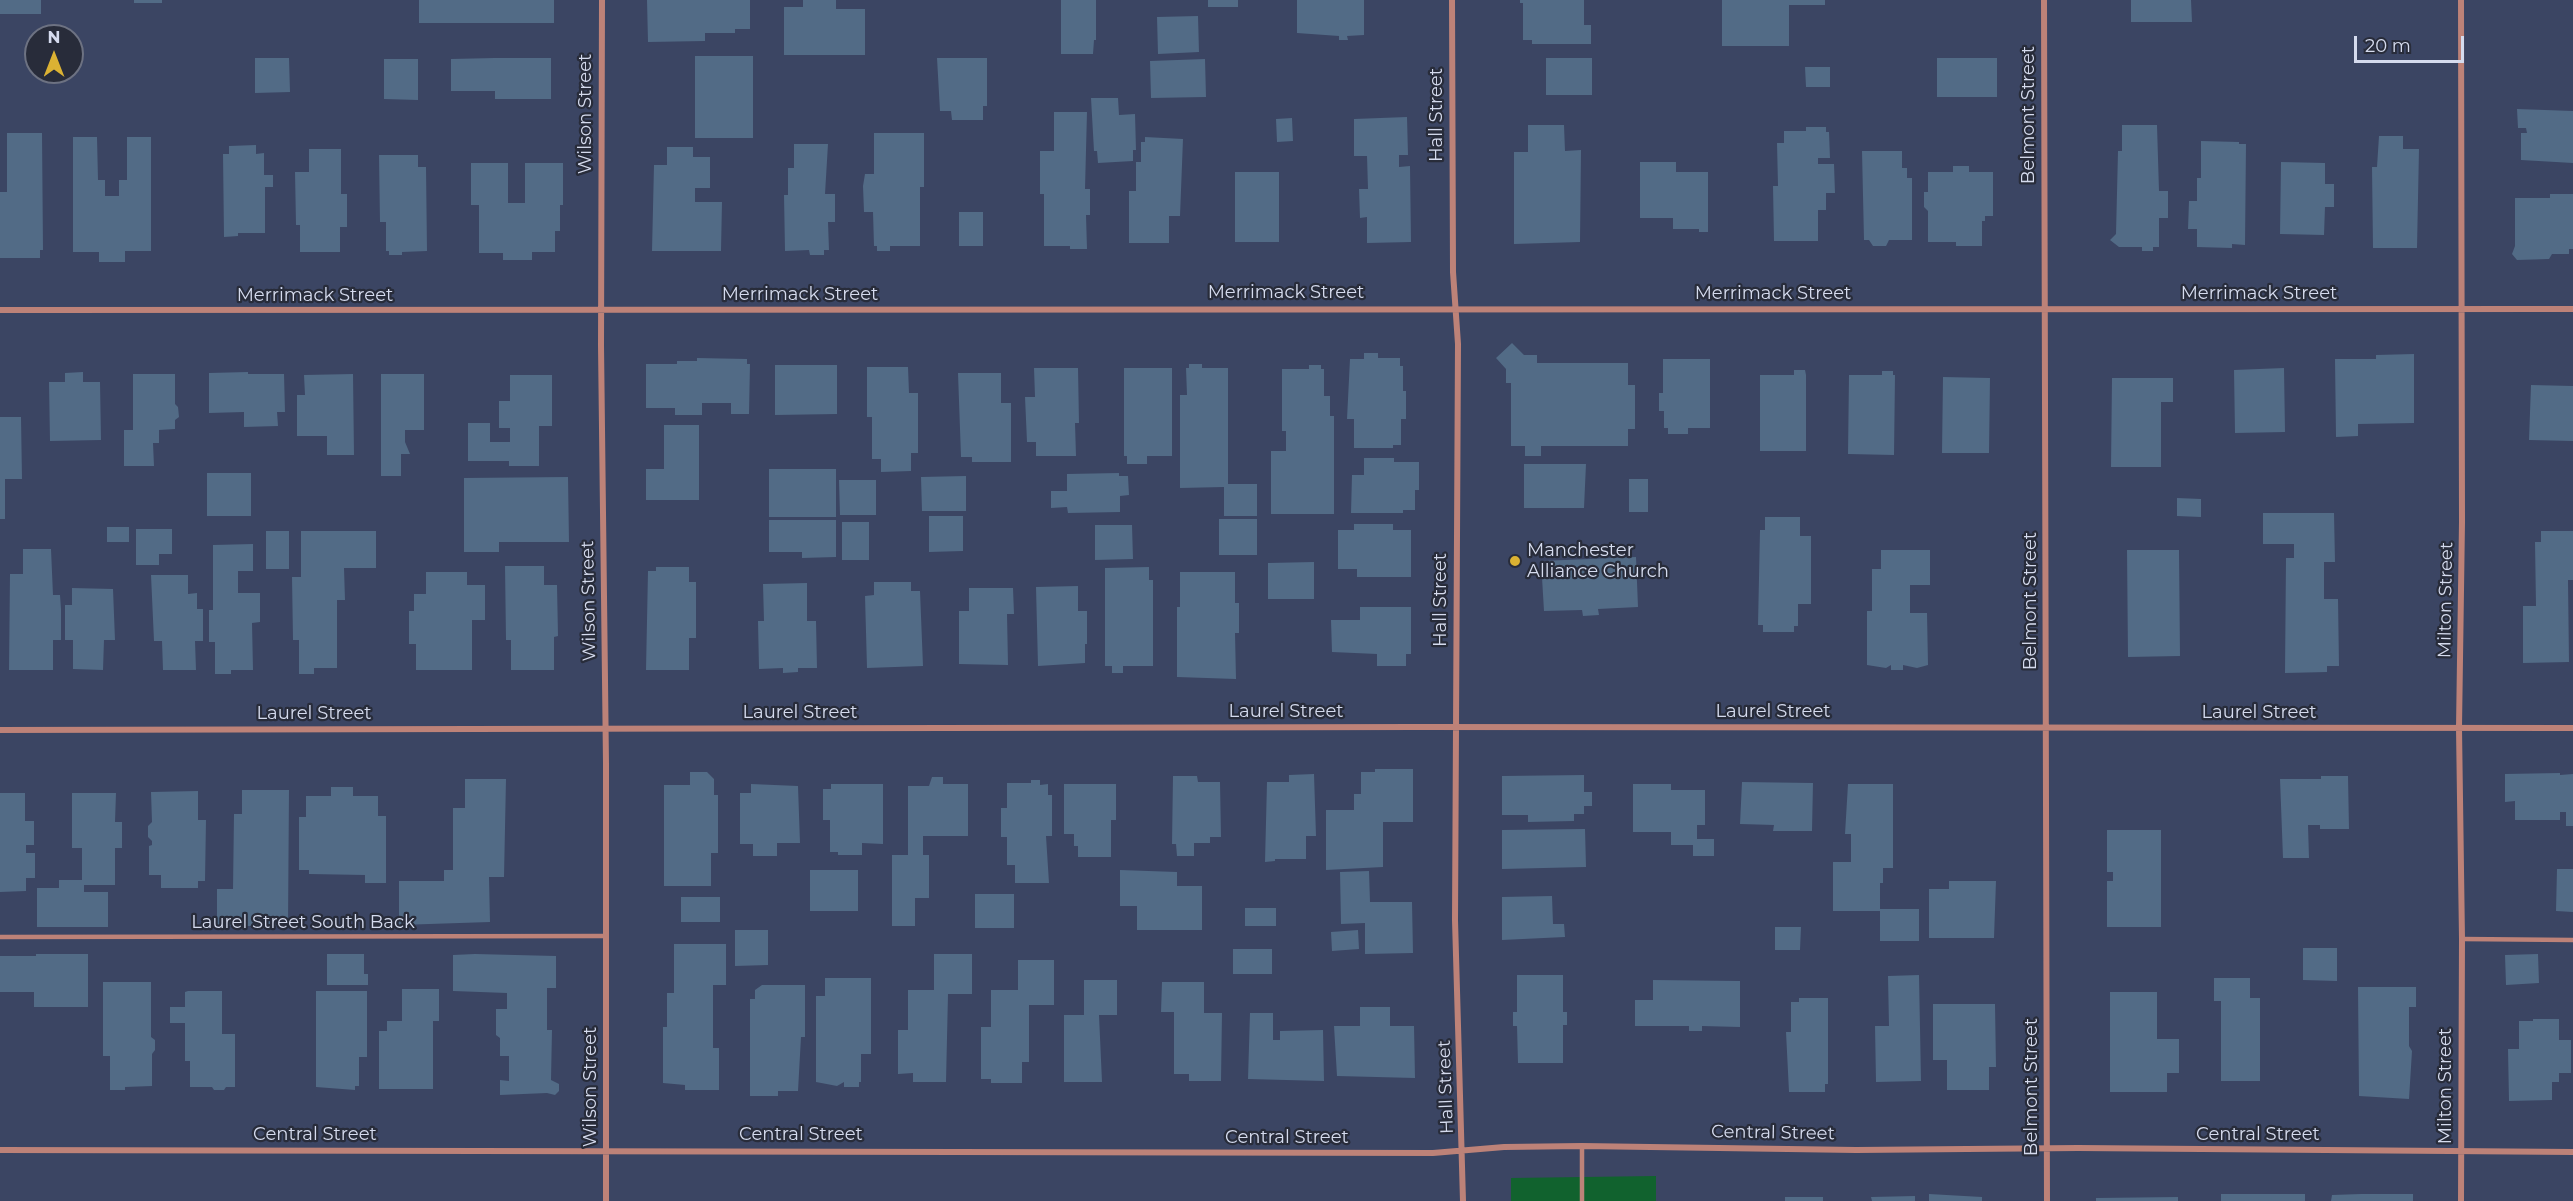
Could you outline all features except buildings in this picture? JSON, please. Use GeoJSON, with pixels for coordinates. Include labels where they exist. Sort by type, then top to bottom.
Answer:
{"type":"FeatureCollection","features":[{"type":"Feature","properties":{"kind":"street","name":"Wilson Street"},"geometry":{"type":"LineString","coordinates":[[602,0],[601,311],[606,1201]]}},
{"type":"Feature","properties":{"kind":"street","name":"Hall Street"},"geometry":{"type":"LineString","coordinates":[[1452,0],[1455,308],[1458,344],[1455,920],[1463,1201]]}},
{"type":"Feature","properties":{"kind":"street","name":"Belmont Street"},"geometry":{"type":"LineString","coordinates":[[2044,0],[2048,1201]]}},
{"type":"Feature","properties":{"kind":"street","name":"Milton Street"},"geometry":{"type":"LineString","coordinates":[[2461,0],[2462,522],[2459,728],[2462,939],[2461,1201]]}},
{"type":"Feature","properties":{"kind":"street","name":"Merrimack Street"},"geometry":{"type":"LineString","coordinates":[[0,310],[2573,309]]}},
{"type":"Feature","properties":{"kind":"street","name":"Laurel Street"},"geometry":{"type":"LineString","coordinates":[[0,730],[1456,727],[2573,728]]}},
{"type":"Feature","properties":{"kind":"street","name":"Central Street"},"geometry":{"type":"LineString","coordinates":[[0,1150],[1394,1153],[1582,1146],[1856,1150],[2047,1148],[2573,1152]]}},
{"type":"Feature","properties":{"kind":"lane","name":"Laurel Street South Back"},"geometry":{"type":"LineString","coordinates":[[0,937],[606,936]]}},
{"type":"Feature","properties":{"kind":"lane"},"geometry":{"type":"LineString","coordinates":[[2462,939],[2573,940]]}},
{"type":"Feature","properties":{"kind":"lane"},"geometry":{"type":"LineString","coordinates":[[1582,1146],[1582,1201]]}},
{"type":"Feature","properties":{"kind":"green space"},"geometry":{"type":"Polygon","coordinates":[[[1656,1176],[1656,1201],[1511,1201],[1511,1178],[1656,1176]]]}},
{"type":"Feature","properties":{"kind":"place","name":"Manchester Alliance Church"},"geometry":{"type":"Point","coordinates":[1515,561]}}]}
